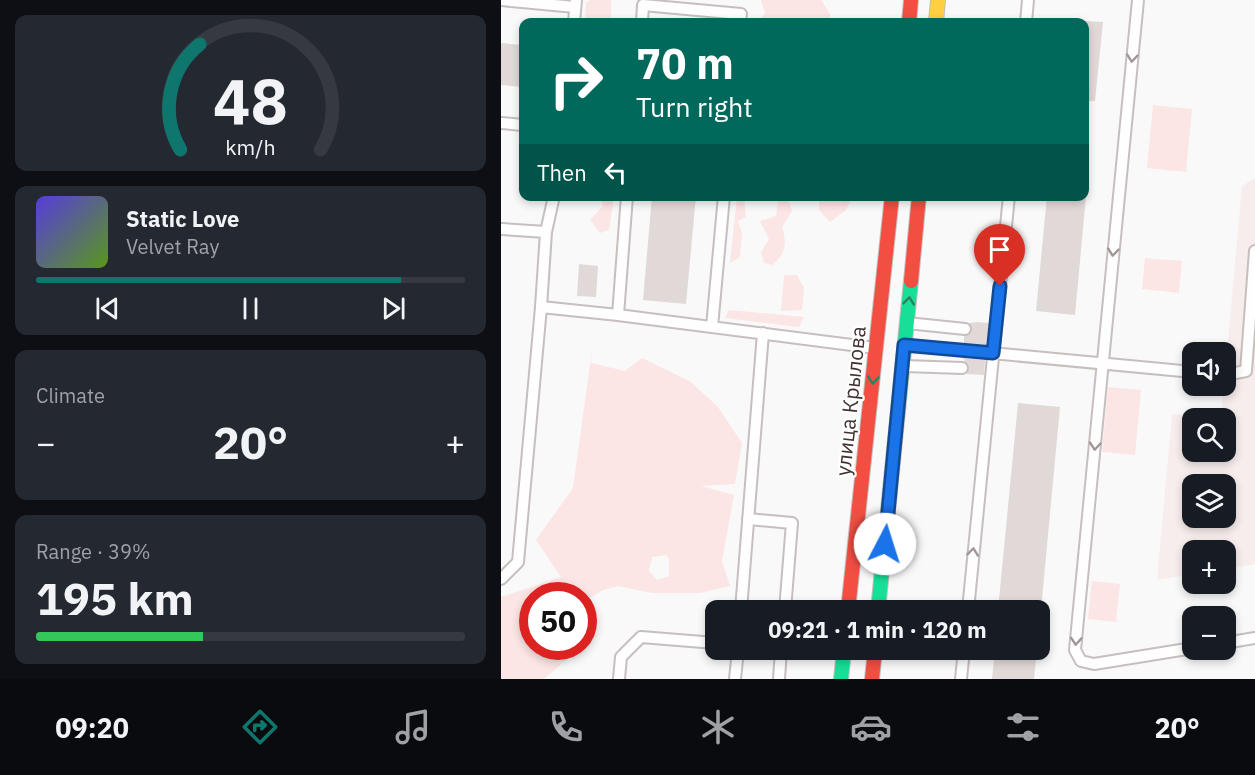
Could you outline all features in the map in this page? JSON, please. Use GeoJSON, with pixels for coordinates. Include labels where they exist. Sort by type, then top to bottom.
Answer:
{"type":"FeatureCollection","features":[{"type":"Feature","properties":{"kind":"main road"},"geometry":{"type":"LineString","coordinates":[[909,18],[911,0]]}},
{"type":"Feature","properties":{"kind":"main road"},"geometry":{"type":"LineString","coordinates":[[937,18],[939,0]]}},
{"type":"Feature","properties":{"kind":"main road","name":"улица Крылова"},"geometry":{"type":"LineString","coordinates":[[849,600],[892,201]]}},
{"type":"Feature","properties":{"kind":"main road"},"geometry":{"type":"LineString","coordinates":[[879,600],[918,201]]}},
{"type":"Feature","properties":{"kind":"main road"},"geometry":{"type":"LineString","coordinates":[[841,679],[843,660]]}},
{"type":"Feature","properties":{"kind":"main road"},"geometry":{"type":"LineString","coordinates":[[872,679],[874,660]]}},
{"type":"Feature","properties":{"kind":"lane"},"geometry":{"type":"LineString","coordinates":[[501,0],[576,4]]}},
{"type":"Feature","properties":{"kind":"lane"},"geometry":{"type":"LineString","coordinates":[[1026,18],[1028,0]]}},
{"type":"Feature","properties":{"kind":"lane"},"geometry":{"type":"LineString","coordinates":[[1138,0],[1075,650],[1077,656],[1086,663],[1094,664],[1182,650]]}},
{"type":"Feature","properties":{"kind":"lane"},"geometry":{"type":"LineString","coordinates":[[642,18],[643,5],[741,14],[740,18]]}},
{"type":"Feature","properties":{"kind":"lane"},"geometry":{"type":"LineString","coordinates":[[501,123],[519,125]]}},
{"type":"Feature","properties":{"kind":"lane"},"geometry":{"type":"LineString","coordinates":[[501,579],[518,562],[546,232],[553,201]]}},
{"type":"Feature","properties":{"kind":"lane"},"geometry":{"type":"LineString","coordinates":[[618,315],[627,201]]}},
{"type":"Feature","properties":{"kind":"lane"},"geometry":{"type":"LineString","coordinates":[[712,327],[724,201]]}},
{"type":"Feature","properties":{"kind":"lane"},"geometry":{"type":"LineString","coordinates":[[969,600],[1008,201]]}},
{"type":"Feature","properties":{"kind":"lane"},"geometry":{"type":"LineString","coordinates":[[501,229],[546,232]]}},
{"type":"Feature","properties":{"kind":"lane"},"geometry":{"type":"LineString","coordinates":[[1236,373],[1246,371],[1255,251]]}},
{"type":"Feature","properties":{"kind":"lane"},"geometry":{"type":"LineString","coordinates":[[541,307],[877,348]]}},
{"type":"Feature","properties":{"kind":"lane"},"geometry":{"type":"LineString","coordinates":[[906,323],[965,329]]}},
{"type":"Feature","properties":{"kind":"lane"},"geometry":{"type":"LineString","coordinates":[[742,600],[763,333]]}},
{"type":"Feature","properties":{"kind":"lane"},"geometry":{"type":"LineString","coordinates":[[904,345],[1182,371]]}},
{"type":"Feature","properties":{"kind":"lane"},"geometry":{"type":"LineString","coordinates":[[902,365],[962,368]]}},
{"type":"Feature","properties":{"kind":"lane"},"geometry":{"type":"LineString","coordinates":[[748,519],[792,523],[786,600]]}},
{"type":"Feature","properties":{"kind":"lane"},"geometry":{"type":"LineString","coordinates":[[619,679],[621,657],[641,638],[705,642]]}},
{"type":"Feature","properties":{"kind":"lane"},"geometry":{"type":"LineString","coordinates":[[1236,641],[1255,638]]}},
{"type":"Feature","properties":{"kind":"lane"},"geometry":{"type":"LineString","coordinates":[[735,679],[737,660]]}},
{"type":"Feature","properties":{"kind":"lane"},"geometry":{"type":"LineString","coordinates":[[779,679],[780,660]]}},
{"type":"Feature","properties":{"kind":"lane"},"geometry":{"type":"LineString","coordinates":[[961,679],[963,660]]}},
{"type":"Feature","properties":{"kind":"shaded area"},"geometry":{"type":"Polygon","coordinates":[[[590,0],[611,0],[611,18],[585,18],[586,3],[590,0]]]}},
{"type":"Feature","properties":{"kind":"shaded area"},"geometry":{"type":"Polygon","coordinates":[[[761,0],[821,0],[830,18],[762,18],[765,13],[761,0]]]}},
{"type":"Feature","properties":{"kind":"shaded area"},"geometry":{"type":"Polygon","coordinates":[[[1153,105],[1192,109],[1186,172],[1147,168],[1153,105]]]}},
{"type":"Feature","properties":{"kind":"shaded area"},"geometry":{"type":"Polygon","coordinates":[[[1255,178],[1255,564],[1236,567],[1236,540],[1182,540],[1182,576],[1157,580],[1172,414],[1182,415],[1182,462],[1236,462],[1236,408],[1222,408],[1223,396],[1236,396],[1236,342],[1228,342],[1242,186],[1255,178]]]}},
{"type":"Feature","properties":{"kind":"shaded area"},"geometry":{"type":"Polygon","coordinates":[[[602,201],[613,201],[609,230],[600,233],[590,220],[603,206],[602,201]]]}},
{"type":"Feature","properties":{"kind":"shaded area"},"geometry":{"type":"Polygon","coordinates":[[[737,201],[744,201],[746,217],[738,221],[742,234],[740,257],[730,263],[737,201]]]}},
{"type":"Feature","properties":{"kind":"shaded area"},"geometry":{"type":"Polygon","coordinates":[[[778,201],[789,201],[792,211],[782,227],[785,238],[783,252],[772,265],[764,263],[761,252],[769,239],[760,221],[776,216],[778,201]]]}},
{"type":"Feature","properties":{"kind":"shaded area"},"geometry":{"type":"Polygon","coordinates":[[[819,201],[850,201],[846,210],[830,222],[819,210],[819,201]]]}},
{"type":"Feature","properties":{"kind":"shaded area"},"geometry":{"type":"Polygon","coordinates":[[[1145,258],[1182,261],[1179,293],[1142,289],[1145,258]]]}},
{"type":"Feature","properties":{"kind":"shaded area"},"geometry":{"type":"Polygon","coordinates":[[[784,275],[797,275],[804,288],[802,310],[781,311],[784,275]]]}},
{"type":"Feature","properties":{"kind":"shaded area"},"geometry":{"type":"Polygon","coordinates":[[[729,310],[804,317],[799,327],[725,318],[729,310]]]}},
{"type":"Feature","properties":{"kind":"shaded area"},"geometry":{"type":"Polygon","coordinates":[[[592,350],[591,363],[625,371],[642,358],[691,382],[718,407],[742,443],[735,484],[701,486],[734,495],[722,561],[730,586],[700,593],[652,593],[618,586],[597,594],[597,582],[546,582],[561,577],[536,540],[573,488],[592,350]],[[666,555],[652,557],[649,571],[657,580],[669,576],[669,559],[666,555]]]}},
{"type":"Feature","properties":{"kind":"shaded area"},"geometry":{"type":"Polygon","coordinates":[[[1108,387],[1141,390],[1135,455],[1102,452],[1108,387]]]}},
{"type":"Feature","properties":{"kind":"shaded area"},"geometry":{"type":"Polygon","coordinates":[[[1092,581],[1120,584],[1116,622],[1088,619],[1092,581]]]}},
{"type":"Feature","properties":{"kind":"shaded area"},"geometry":{"type":"Polygon","coordinates":[[[519,591],[519,660],[566,660],[544,679],[501,679],[501,597],[519,591]]]}},
{"type":"Feature","properties":{"kind":"building"},"geometry":{"type":"Polygon","coordinates":[[[1089,21],[1103,22],[1095,101],[1089,101],[1089,21]]]}},
{"type":"Feature","properties":{"kind":"building"},"geometry":{"type":"Polygon","coordinates":[[[501,43],[519,45],[519,87],[501,85],[501,43]]]}},
{"type":"Feature","properties":{"kind":"building"},"geometry":{"type":"Polygon","coordinates":[[[652,201],[696,201],[686,304],[643,300],[652,201]]]}},
{"type":"Feature","properties":{"kind":"building"},"geometry":{"type":"Polygon","coordinates":[[[1047,201],[1086,201],[1075,315],[1036,311],[1047,201]]]}},
{"type":"Feature","properties":{"kind":"building"},"geometry":{"type":"Polygon","coordinates":[[[579,264],[598,266],[596,297],[577,296],[579,264]]]}},
{"type":"Feature","properties":{"kind":"building"},"geometry":{"type":"Polygon","coordinates":[[[969,323],[989,323],[986,345],[964,343],[964,336],[972,330],[969,323]]]}},
{"type":"Feature","properties":{"kind":"building"},"geometry":{"type":"Polygon","coordinates":[[[963,358],[985,360],[984,375],[966,374],[969,368],[963,358]]]}},
{"type":"Feature","properties":{"kind":"building"},"geometry":{"type":"Polygon","coordinates":[[[1018,403],[1060,407],[1042,600],[999,600],[1018,403]]]}},
{"type":"Feature","properties":{"kind":"building"},"geometry":{"type":"Polygon","coordinates":[[[994,660],[1036,660],[1034,679],[992,679],[994,660]]]}},
{"type":"Feature","properties":{"kind":"traffic: fast"},"geometry":{"type":"LineString","coordinates":[[879,600],[911,281]]}},
{"type":"Feature","properties":{"kind":"traffic: fast"},"geometry":{"type":"LineString","coordinates":[[841,679],[843,660]]}},
{"type":"Feature","properties":{"kind":"traffic: slow"},"geometry":{"type":"LineString","coordinates":[[936,18],[938,0]]}},
{"type":"Feature","properties":{"kind":"traffic: jam"},"geometry":{"type":"LineString","coordinates":[[909,18],[911,0]]}},
{"type":"Feature","properties":{"kind":"traffic: jam"},"geometry":{"type":"LineString","coordinates":[[849,600],[891,201]]}},
{"type":"Feature","properties":{"kind":"traffic: jam"},"geometry":{"type":"LineString","coordinates":[[911,281],[919,201]]}},
{"type":"Feature","properties":{"kind":"traffic: jam"},"geometry":{"type":"LineString","coordinates":[[872,679],[874,660]]}},
{"type":"Feature","properties":{"kind":"route"},"geometry":{"type":"LineString","coordinates":[[885,544],[904,345],[993,353],[1000,286]]}}]}
